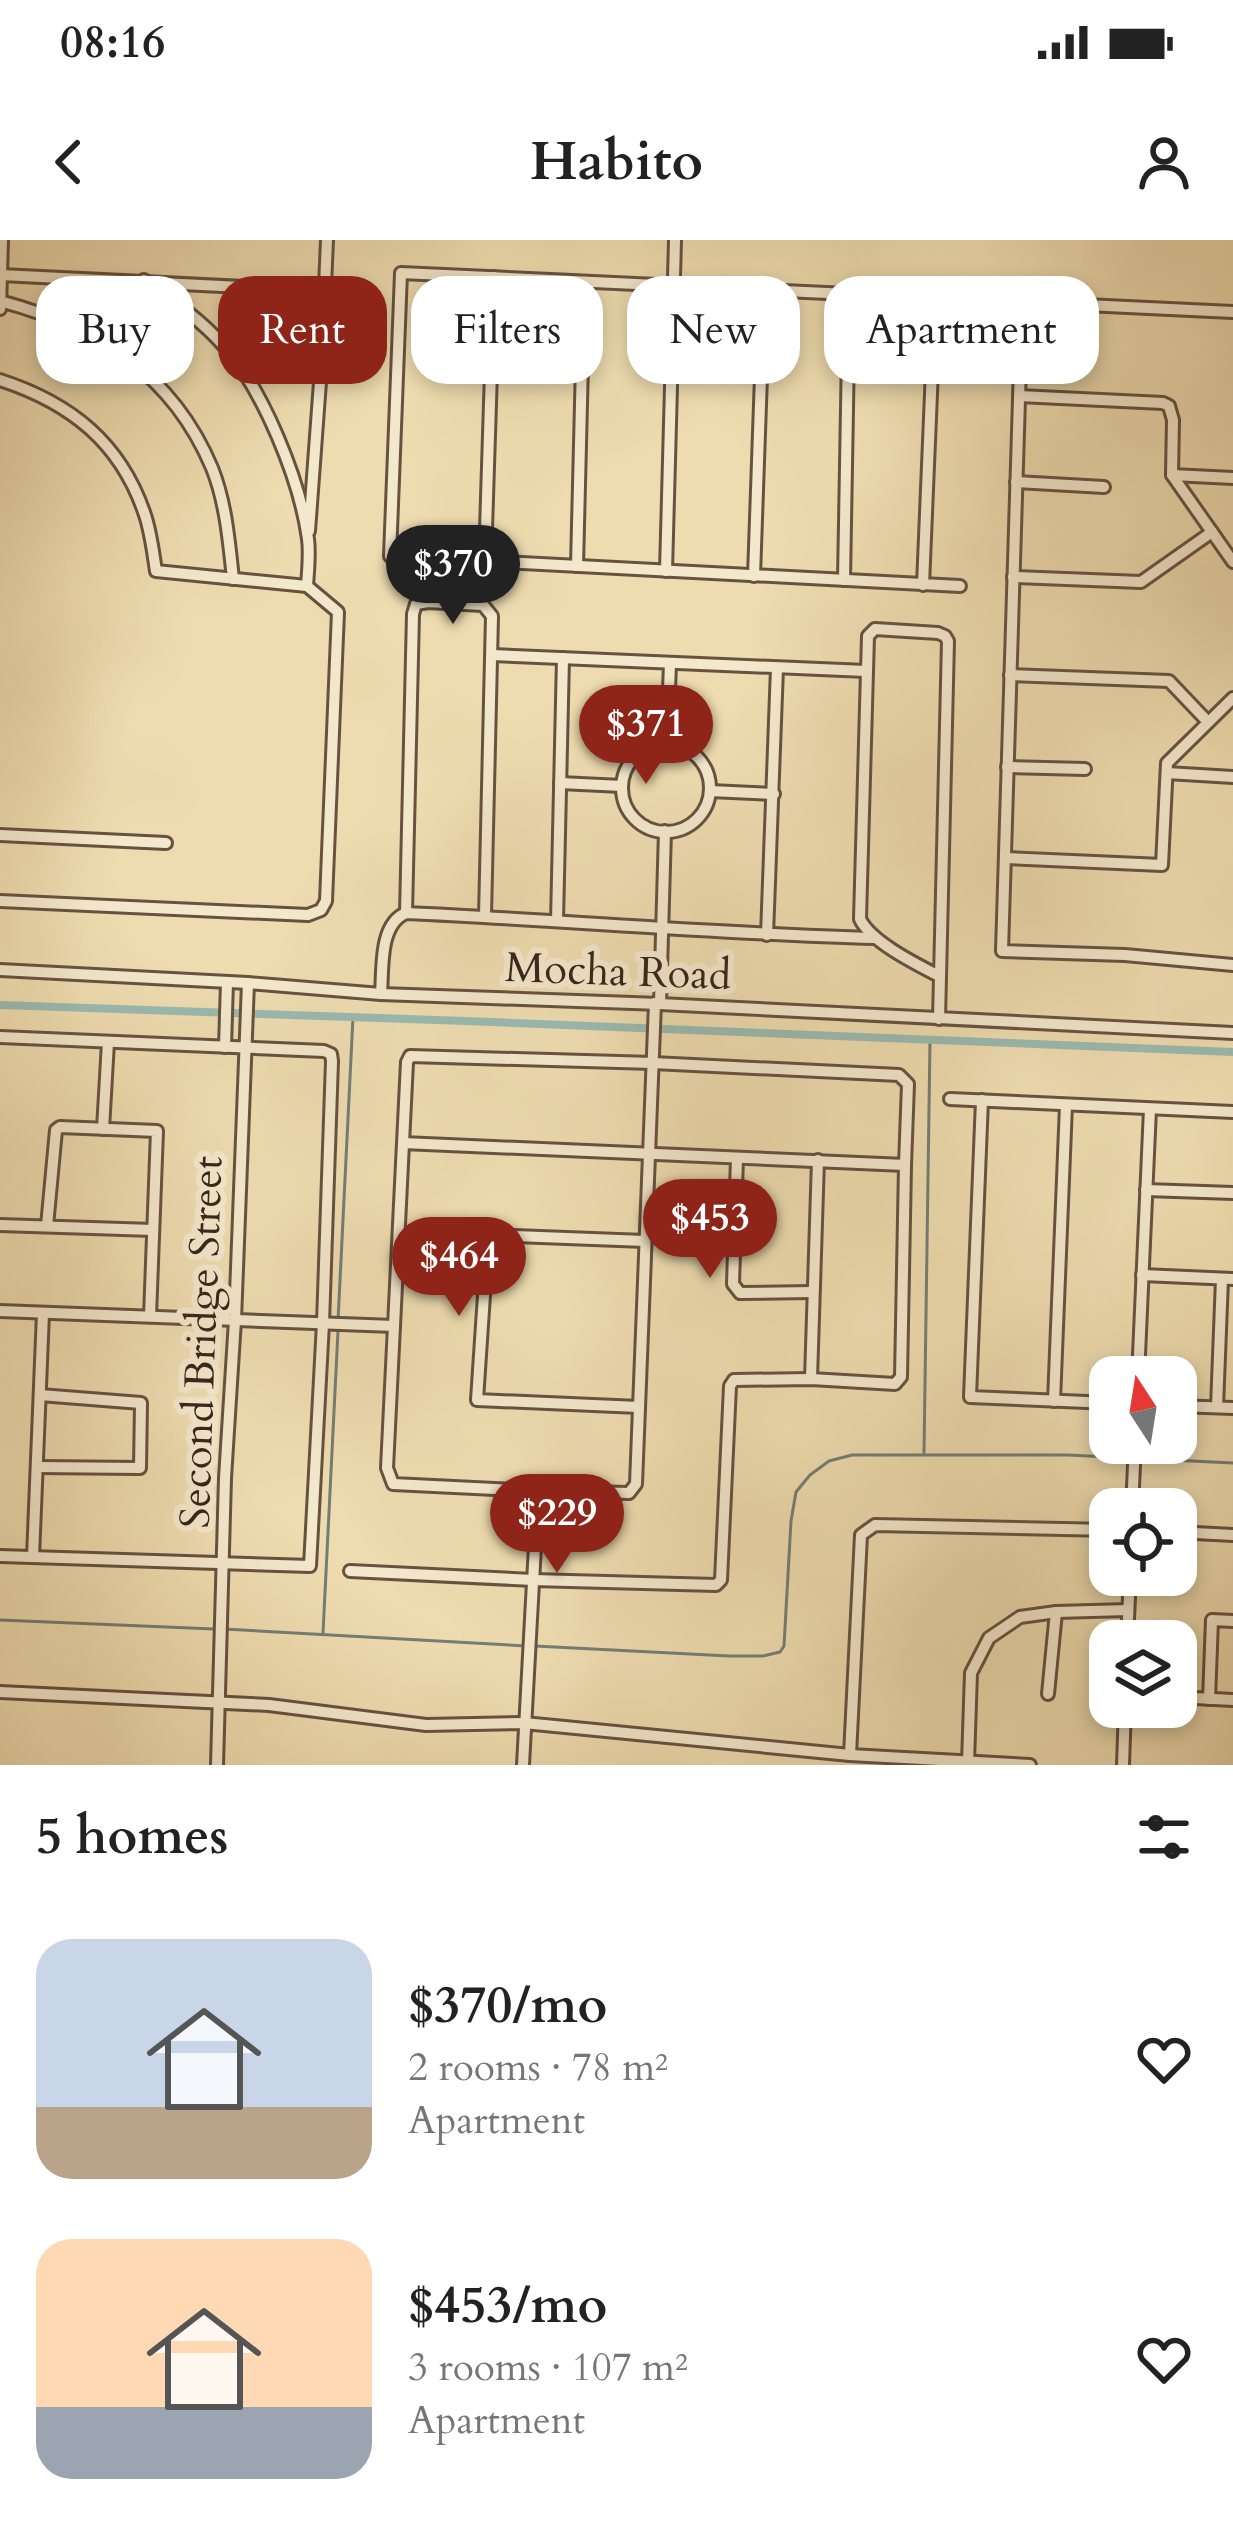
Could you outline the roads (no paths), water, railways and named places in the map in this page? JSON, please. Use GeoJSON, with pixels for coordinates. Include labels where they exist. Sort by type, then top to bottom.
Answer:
{"type":"FeatureCollection","features":[{"type":"Feature","properties":{"kind":"street"},"geometry":{"type":"LineString","coordinates":[[2,240],[0,305],[38,311],[100,338],[136,363],[192,428],[223,503],[233,578]]}},
{"type":"Feature","properties":{"kind":"street"},"geometry":{"type":"LineString","coordinates":[[325,276],[327,240]]}},
{"type":"Feature","properties":{"kind":"street"},"geometry":{"type":"LineString","coordinates":[[674,276],[675,240]]}},
{"type":"Feature","properties":{"kind":"street"},"geometry":{"type":"LineString","coordinates":[[471,276],[401,273],[390,556],[960,586]]}},
{"type":"Feature","properties":{"kind":"street"},"geometry":{"type":"LineString","coordinates":[[1,274],[49,276]]}},
{"type":"Feature","properties":{"kind":"street"},"geometry":{"type":"LineString","coordinates":[[1233,312],[1022,302],[1002,951],[1233,964]]}},
{"type":"Feature","properties":{"kind":"street"},"geometry":{"type":"LineString","coordinates":[[194,316],[226,348],[272,425],[290,470],[308,540]]}},
{"type":"Feature","properties":{"kind":"street"},"geometry":{"type":"LineString","coordinates":[[0,380],[58,404],[90,426],[111,451],[130,476],[147,519],[156,571],[307,586],[338,612],[324,907],[308,915],[0,901]]}},
{"type":"Feature","properties":{"kind":"street"},"geometry":{"type":"LineString","coordinates":[[307,586],[320,384]]}},
{"type":"Feature","properties":{"kind":"street"},"geometry":{"type":"LineString","coordinates":[[485,561],[491,384]]}},
{"type":"Feature","properties":{"kind":"street"},"geometry":{"type":"LineString","coordinates":[[577,566],[581,384]]}},
{"type":"Feature","properties":{"kind":"street"},"geometry":{"type":"LineString","coordinates":[[666,571],[671,384]]}},
{"type":"Feature","properties":{"kind":"street"},"geometry":{"type":"LineString","coordinates":[[754,575],[761,384]]}},
{"type":"Feature","properties":{"kind":"street"},"geometry":{"type":"LineString","coordinates":[[844,580],[847,384]]}},
{"type":"Feature","properties":{"kind":"street"},"geometry":{"type":"LineString","coordinates":[[923,584],[931,384]]}},
{"type":"Feature","properties":{"kind":"street"},"geometry":{"type":"LineString","coordinates":[[1019,396],[1162,403],[1172,411],[1172,475],[1233,562]]}},
{"type":"Feature","properties":{"kind":"street"},"geometry":{"type":"LineString","coordinates":[[1172,475],[1233,478]]}},
{"type":"Feature","properties":{"kind":"street"},"geometry":{"type":"LineString","coordinates":[[1016,482],[1105,487]]}},
{"type":"Feature","properties":{"kind":"street"},"geometry":{"type":"LineString","coordinates":[[1013,577],[1141,582],[1212,532]]}},
{"type":"Feature","properties":{"kind":"street"},"geometry":{"type":"LineString","coordinates":[[406,913],[413,609],[421,602],[486,607],[492,616],[485,916]]}},
{"type":"Feature","properties":{"kind":"street"},"geometry":{"type":"LineString","coordinates":[[939,976],[865,929],[860,912],[866,671],[868,636],[875,629],[938,632],[947,638],[939,1019]]}},
{"type":"Feature","properties":{"kind":"street"},"geometry":{"type":"LineString","coordinates":[[492,656],[866,671]]}},
{"type":"Feature","properties":{"kind":"street"},"geometry":{"type":"LineString","coordinates":[[557,921],[563,658]]}},
{"type":"Feature","properties":{"kind":"street"},"geometry":{"type":"LineString","coordinates":[[668,745],[670,663]]}},
{"type":"Feature","properties":{"kind":"street"},"geometry":{"type":"LineString","coordinates":[[766,935],[777,668]]}},
{"type":"Feature","properties":{"kind":"street"},"geometry":{"type":"LineString","coordinates":[[1010,675],[1169,681],[1208,722]]}},
{"type":"Feature","properties":{"kind":"street"},"geometry":{"type":"LineString","coordinates":[[1005,857],[1162,865],[1166,764],[1233,698]]}},
{"type":"Feature","properties":{"kind":"street"},"geometry":{"type":"LineString","coordinates":[[668,745],[699,759],[709,777],[710,791],[696,820],[665,831],[634,818],[622,786],[636,756],[654,746],[668,745]]}},
{"type":"Feature","properties":{"kind":"street"},"geometry":{"type":"LineString","coordinates":[[1007,767],[1085,769]]}},
{"type":"Feature","properties":{"kind":"street"},"geometry":{"type":"LineString","coordinates":[[1167,773],[1233,777]]}},
{"type":"Feature","properties":{"kind":"street"},"geometry":{"type":"LineString","coordinates":[[560,783],[622,786]]}},
{"type":"Feature","properties":{"kind":"street"},"geometry":{"type":"LineString","coordinates":[[710,791],[774,794]]}},
{"type":"Feature","properties":{"kind":"street"},"geometry":{"type":"LineString","coordinates":[[350,1571],[716,1586],[721,1580],[730,1386],[734,1381],[895,1384],[901,1377],[908,1084],[899,1075],[653,1064],[410,1057],[387,1468],[393,1484],[629,1493],[636,1484],[653,1064],[655,1038],[655,1018],[665,831]]}},
{"type":"Feature","properties":{"kind":"street"},"geometry":{"type":"LineString","coordinates":[[0,835],[166,843]]}},
{"type":"Feature","properties":{"kind":"street"},"geometry":{"type":"LineString","coordinates":[[381,994],[388,928],[406,913],[877,938]]}},
{"type":"Feature","properties":{"kind":"street","name":"Mocha Road"},"geometry":{"type":"LineString","coordinates":[[0,970],[381,994],[1233,1033]]}},
{"type":"Feature","properties":{"kind":"street"},"geometry":{"type":"LineString","coordinates":[[225,1046],[227,982]]}},
{"type":"Feature","properties":{"kind":"street","name":"Second Bridge Street"},"geometry":{"type":"LineString","coordinates":[[218,1765],[225,1478],[248,983]]}},
{"type":"Feature","properties":{"kind":"street"},"geometry":{"type":"LineString","coordinates":[[0,1037],[331,1054],[333,1323],[310,1566],[0,1556]]}},
{"type":"Feature","properties":{"kind":"street"},"geometry":{"type":"LineString","coordinates":[[104,1129],[108,1042]]}},
{"type":"Feature","properties":{"kind":"street"},"geometry":{"type":"LineString","coordinates":[[950,1099],[1233,1112]]}},
{"type":"Feature","properties":{"kind":"street"},"geometry":{"type":"LineString","coordinates":[[982,1100],[970,1397],[1089,1402]]}},
{"type":"Feature","properties":{"kind":"street"},"geometry":{"type":"LineString","coordinates":[[1054,1401],[1066,1105]]}},
{"type":"Feature","properties":{"kind":"street"},"geometry":{"type":"LineString","coordinates":[[1139,1356],[1150,1109]]}},
{"type":"Feature","properties":{"kind":"street"},"geometry":{"type":"LineString","coordinates":[[47,1226],[56,1130],[157,1131],[150,1316]]}},
{"type":"Feature","properties":{"kind":"street"},"geometry":{"type":"LineString","coordinates":[[403,1143],[905,1165]]}},
{"type":"Feature","properties":{"kind":"street"},"geometry":{"type":"LineString","coordinates":[[737,1158],[733,1284],[740,1293],[812,1292]]}},
{"type":"Feature","properties":{"kind":"street"},"geometry":{"type":"LineString","coordinates":[[811,1379],[818,1160]]}},
{"type":"Feature","properties":{"kind":"street"},"geometry":{"type":"LineString","coordinates":[[1146,1190],[1233,1193]]}},
{"type":"Feature","properties":{"kind":"street"},"geometry":{"type":"LineString","coordinates":[[0,1225],[153,1230]]}},
{"type":"Feature","properties":{"kind":"street"},"geometry":{"type":"LineString","coordinates":[[639,1407],[477,1400],[488,1235],[646,1241]]}},
{"type":"Feature","properties":{"kind":"street"},"geometry":{"type":"LineString","coordinates":[[1142,1275],[1227,1279],[1217,1408]]}},
{"type":"Feature","properties":{"kind":"street"},"geometry":{"type":"LineString","coordinates":[[0,1311],[394,1326]]}},
{"type":"Feature","properties":{"kind":"street"},"geometry":{"type":"LineString","coordinates":[[33,1558],[43,1313]]}},
{"type":"Feature","properties":{"kind":"street"},"geometry":{"type":"LineString","coordinates":[[37,1467],[140,1468],[141,1403],[40,1395]]}},
{"type":"Feature","properties":{"kind":"street"},"geometry":{"type":"LineString","coordinates":[[1197,1407],[1233,1408]]}},
{"type":"Feature","properties":{"kind":"street"},"geometry":{"type":"LineString","coordinates":[[524,1765],[533,1580],[545,1491]]}},
{"type":"Feature","properties":{"kind":"street"},"geometry":{"type":"LineString","coordinates":[[850,1755],[861,1535],[875,1525],[1089,1530]]}},
{"type":"Feature","properties":{"kind":"street"},"geometry":{"type":"LineString","coordinates":[[1197,1533],[1233,1535]]}},
{"type":"Feature","properties":{"kind":"street"},"geometry":{"type":"LineString","coordinates":[[1128,1620],[1129,1596]]}},
{"type":"Feature","properties":{"kind":"street"},"geometry":{"type":"LineString","coordinates":[[968,1762],[971,1672],[988,1638],[1020,1617],[1128,1610]]}},
{"type":"Feature","properties":{"kind":"street"},"geometry":{"type":"LineString","coordinates":[[1048,1694],[1056,1612]]}},
{"type":"Feature","properties":{"kind":"street"},"geometry":{"type":"LineString","coordinates":[[1209,1699],[1213,1620],[1233,1621]]}},
{"type":"Feature","properties":{"kind":"street"},"geometry":{"type":"LineString","coordinates":[[0,1692],[269,1705],[426,1725],[524,1723],[850,1755],[1030,1765]]}},
{"type":"Feature","properties":{"kind":"street"},"geometry":{"type":"LineString","coordinates":[[1197,1698],[1233,1700]]}},
{"type":"Feature","properties":{"kind":"street"},"geometry":{"type":"LineString","coordinates":[[1123,1765],[1124,1728]]}},
{"type":"Feature","properties":{"kind":"waterway"},"geometry":{"type":"LineString","coordinates":[[0,1005],[1233,1052]]}},
{"type":"Feature","properties":{"kind":"waterway"},"geometry":{"type":"LineString","coordinates":[[338,1321],[353,1017]]}},
{"type":"Feature","properties":{"kind":"waterway"},"geometry":{"type":"LineString","coordinates":[[924,1453],[930,1040]]}},
{"type":"Feature","properties":{"kind":"waterway"},"geometry":{"type":"LineString","coordinates":[[323,1633],[338,1331]]}},
{"type":"Feature","properties":{"kind":"waterway"},"geometry":{"type":"LineString","coordinates":[[535,1646],[729,1656],[780,1652],[796,1492],[829,1461],[852,1455],[1068,1455],[1233,1463]]}},
{"type":"Feature","properties":{"kind":"waterway"},"geometry":{"type":"LineString","coordinates":[[0,1620],[214,1629]]}},
{"type":"Feature","properties":{"kind":"waterway"},"geometry":{"type":"LineString","coordinates":[[224,1629],[526,1646]]}}]}
